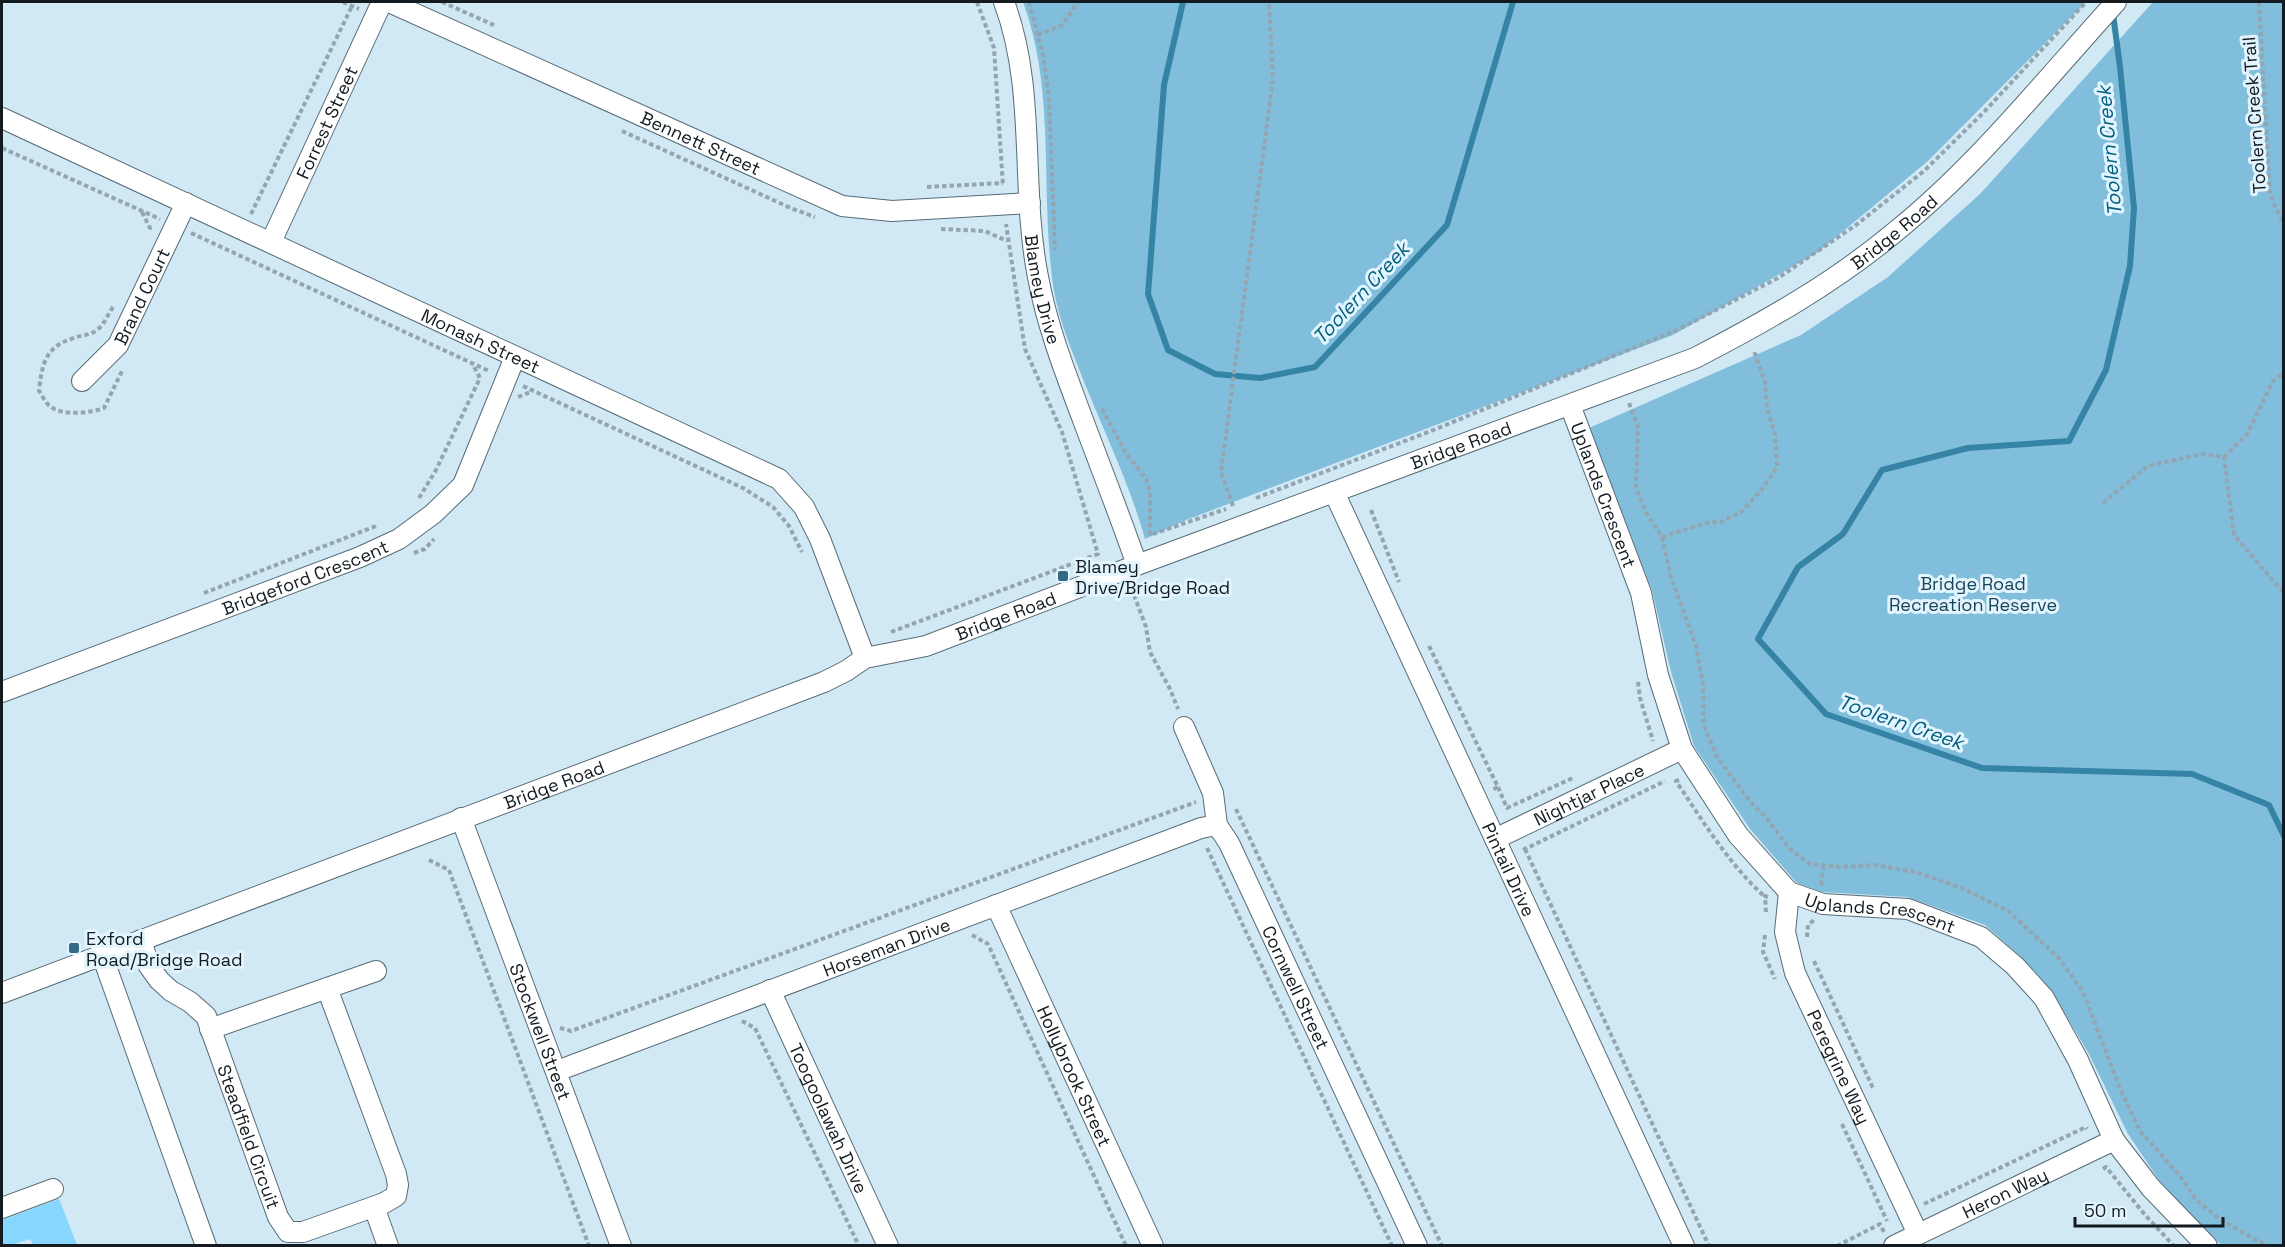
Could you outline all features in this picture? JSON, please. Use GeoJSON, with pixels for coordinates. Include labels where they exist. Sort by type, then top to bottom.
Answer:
{"type":"FeatureCollection","features":[{"type":"Feature","properties":{"kind":"street","name":"Forrest Street"},"geometry":{"type":"LineString","coordinates":[[271,243],[382,2]]}},
{"type":"Feature","properties":{"kind":"street","name":"Bennett Street"},"geometry":{"type":"LineString","coordinates":[[389,2],[842,206],[892,211],[1030,203]]}},
{"type":"Feature","properties":{"kind":"street","name":"Blamey Drive"},"geometry":{"type":"LineString","coordinates":[[1004,2],[1019,60],[1027,117],[1030,203],[1038,275],[1051,334],[1137,565]]}},
{"type":"Feature","properties":{"kind":"street","name":"Bridge Road"},"geometry":{"type":"LineString","coordinates":[[2,993],[824,682],[865,658],[926,646],[1137,565],[1695,358],[1820,288],[1895,232],[1956,177],[2116,2]]}},
{"type":"Feature","properties":{"kind":"street","name":"Monash Street"},"geometry":{"type":"LineString","coordinates":[[2,118],[779,479],[804,507],[820,539],[865,658]]}},
{"type":"Feature","properties":{"kind":"street","name":"Brand Court"},"geometry":{"type":"LineString","coordinates":[[82,381],[118,345],[186,203]]}},
{"type":"Feature","properties":{"kind":"street","name":"Bridgeford Crescent"},"geometry":{"type":"LineString","coordinates":[[2,692],[360,557],[399,539],[433,514],[463,485],[515,357]]}},
{"type":"Feature","properties":{"kind":"street","name":"Uplands Crescent"},"geometry":{"type":"LineString","coordinates":[[1570,405],[1641,593],[1659,675],[1682,749],[1737,835],[1789,892],[1819,903],[1908,909],[1981,937],[2015,966],[2044,998],[2078,1060],[2114,1140],[2151,1188],[2207,1245]]}},
{"type":"Feature","properties":{"kind":"street","name":"Pintail Drive"},"geometry":{"type":"LineString","coordinates":[[1335,492],[1684,1245]]}},
{"type":"Feature","properties":{"kind":"street","name":"Cornwell Street"},"geometry":{"type":"LineString","coordinates":[[1184,727],[1212,793],[1217,825],[1229,843],[1417,1245]]}},
{"type":"Feature","properties":{"kind":"street","name":"Nightjar Place"},"geometry":{"type":"LineString","coordinates":[[1495,839],[1682,749]]}},
{"type":"Feature","properties":{"kind":"street","name":"Stockwell Street"},"geometry":{"type":"LineString","coordinates":[[461,818],[621,1245]]}},
{"type":"Feature","properties":{"kind":"street","name":"Horseman Drive"},"geometry":{"type":"LineString","coordinates":[[557,1071],[774,998],[996,904],[1201,828],[1217,825]]}},
{"type":"Feature","properties":{"kind":"street","name":"Peregrine Way"},"geometry":{"type":"LineString","coordinates":[[1789,892],[1785,932],[1795,973],[1918,1234]]}},
{"type":"Feature","properties":{"kind":"street","name":"Hollybrook Street"},"geometry":{"type":"LineString","coordinates":[[996,904],[1153,1245]]}},
{"type":"Feature","properties":{"kind":"street","name":"Steadfield Circuit"},"geometry":{"type":"LineString","coordinates":[[141,940],[149,966],[159,980],[206,1016],[278,1217],[288,1232],[303,1232],[374,1207],[396,1196],[398,1185],[396,1174],[327,988]]}},
{"type":"Feature","properties":{"kind":"street"},"geometry":{"type":"LineString","coordinates":[[102,955],[206,1245]]}},
{"type":"Feature","properties":{"kind":"street"},"geometry":{"type":"LineString","coordinates":[[210,1029],[376,971]]}},
{"type":"Feature","properties":{"kind":"street","name":"Toogoolawah Drive"},"geometry":{"type":"LineString","coordinates":[[774,998],[888,1245]]}},
{"type":"Feature","properties":{"kind":"street","name":"Heron Way"},"geometry":{"type":"LineString","coordinates":[[1890,1240],[1918,1234],[2114,1140]]}},
{"type":"Feature","properties":{"kind":"street"},"geometry":{"type":"LineString","coordinates":[[2,1208],[53,1189]]}},
{"type":"Feature","properties":{"kind":"street"},"geometry":{"type":"LineString","coordinates":[[374,1207],[388,1245]]}},
{"type":"Feature","properties":{"kind":"path"},"geometry":{"type":"LineString","coordinates":[[442,2],[496,26]]}},
{"type":"Feature","properties":{"kind":"path"},"geometry":{"type":"LineString","coordinates":[[1029,2],[1043,55],[1049,96],[1056,260]]}},
{"type":"Feature","properties":{"kind":"path"},"geometry":{"type":"LineString","coordinates":[[1038,35],[1062,25],[1078,2]]}},
{"type":"Feature","properties":{"kind":"path"},"geometry":{"type":"LineString","coordinates":[[1233,506],[1221,472],[1273,79],[1269,2]]}},
{"type":"Feature","properties":{"kind":"path"},"geometry":{"type":"LineString","coordinates":[[1255,498],[1431,431],[1677,330],[1778,278],[1856,225],[1924,171],[1984,112],[2086,2]]}},
{"type":"Feature","properties":{"kind":"path","name":"Toolern Creek Trail"},"geometry":{"type":"LineString","coordinates":[[2259,2],[2270,195],[2283,225]]}},
{"type":"Feature","properties":{"kind":"path"},"geometry":{"type":"LineString","coordinates":[[251,215],[352,6]]}},
{"type":"Feature","properties":{"kind":"path"},"geometry":{"type":"LineString","coordinates":[[2,148],[743,488],[773,507],[789,526],[805,558]]}},
{"type":"Feature","properties":{"kind":"path"},"geometry":{"type":"LineString","coordinates":[[926,188],[1003,183]]}},
{"type":"Feature","properties":{"kind":"path"},"geometry":{"type":"LineString","coordinates":[[1662,537],[1706,523],[1721,522],[1741,512],[1761,491],[1777,467],[1775,434],[1767,408],[1766,382],[1754,351]]}},
{"type":"Feature","properties":{"kind":"path"},"geometry":{"type":"LineString","coordinates":[[1614,356],[1638,427],[1636,487],[1646,513],[1662,537],[1671,577],[1696,646],[1703,684],[1704,726],[1717,758],[1789,848],[1809,864],[1841,867],[1875,865],[1915,872],[1962,888],[2008,911],[2059,958],[2083,992],[2119,1086],[2140,1131],[2181,1177],[2196,1200],[2221,1220],[2269,1245]]}},
{"type":"Feature","properties":{"kind":"path"},"geometry":{"type":"LineString","coordinates":[[414,502],[421,496],[436,470],[480,378],[472,363]]}},
{"type":"Feature","properties":{"kind":"path"},"geometry":{"type":"LineString","coordinates":[[2224,457],[2247,434],[2272,381],[2283,373]]}},
{"type":"Feature","properties":{"kind":"path"},"geometry":{"type":"LineString","coordinates":[[1098,399],[1126,453],[1146,479],[1150,491],[1150,535],[1244,502]]}},
{"type":"Feature","properties":{"kind":"path"},"geometry":{"type":"LineString","coordinates":[[2103,503],[2148,466],[2202,454],[2224,457]]}},
{"type":"Feature","properties":{"kind":"path"},"geometry":{"type":"LineString","coordinates":[[2224,457],[2234,535],[2283,593]]}},
{"type":"Feature","properties":{"kind":"path"},"geometry":{"type":"LineString","coordinates":[[202,593],[381,524]]}},
{"type":"Feature","properties":{"kind":"path"},"geometry":{"type":"LineString","coordinates":[[887,633],[1098,554]]}},
{"type":"Feature","properties":{"kind":"path"},"geometry":{"type":"LineString","coordinates":[[1134,595],[1146,627],[1150,652],[1170,689],[1184,727]]}},
{"type":"Feature","properties":{"kind":"path"},"geometry":{"type":"LineString","coordinates":[[1637,676],[1640,698],[1653,740],[1676,781]]}},
{"type":"Feature","properties":{"kind":"path"},"geometry":{"type":"LineString","coordinates":[[1642,745],[1653,740]]}},
{"type":"Feature","properties":{"kind":"path"},"geometry":{"type":"LineString","coordinates":[[1498,787],[1507,808],[1580,774]]}},
{"type":"Feature","properties":{"kind":"path"},"geometry":{"type":"LineString","coordinates":[[559,1028],[572,1030],[1199,801],[1213,800],[1233,804],[1243,820],[1442,1245]]}},
{"type":"Feature","properties":{"kind":"path"},"geometry":{"type":"LineString","coordinates":[[1207,848],[1392,1245]]}},
{"type":"Feature","properties":{"kind":"path"},"geometry":{"type":"LineString","coordinates":[[1525,849],[1709,1245]]}},
{"type":"Feature","properties":{"kind":"path"},"geometry":{"type":"LineString","coordinates":[[429,860],[449,870],[589,1245]]}},
{"type":"Feature","properties":{"kind":"path"},"geometry":{"type":"LineString","coordinates":[[1806,939],[1808,925],[1818,916],[1824,865]]}},
{"type":"Feature","properties":{"kind":"path"},"geometry":{"type":"LineString","coordinates":[[968,933],[988,944],[1126,1245]]}},
{"type":"Feature","properties":{"kind":"path"},"geometry":{"type":"LineString","coordinates":[[1813,959],[1878,1099]]}},
{"type":"Feature","properties":{"kind":"path"},"geometry":{"type":"LineString","coordinates":[[774,998],[741,1021],[755,1028],[859,1245]]}},
{"type":"Feature","properties":{"kind":"path"},"geometry":{"type":"LineString","coordinates":[[2082,1117],[2086,1128]]}},
{"type":"Feature","properties":{"kind":"path"},"geometry":{"type":"LineString","coordinates":[[2096,1172],[2106,1167],[2146,1216],[2174,1245]]}},
{"type":"Feature","properties":{"kind":"path"},"geometry":{"type":"LineString","coordinates":[[1921,1192],[1926,1203]]}},
{"type":"Feature","properties":{"kind":"path"},"geometry":{"type":"LineString","coordinates":[[1837,1245],[1880,1224],[1890,1240]]}},
{"type":"Feature","properties":{"kind":"green space"},"geometry":{"type":"Polygon","coordinates":[[[1023,2],[2086,2],[1928,161],[1818,252],[1673,335],[1186,520],[1145,539],[1123,475],[1061,321],[1056,301],[1050,255],[1044,108],[1040,72],[1023,2]]]}},
{"type":"Feature","properties":{"kind":"green space","name":"Bridge Road Recreation Reserve"},"geometry":{"type":"Polygon","coordinates":[[[2153,2],[2283,2],[2283,1245],[2222,1245],[2206,1231],[2159,1180],[2128,1134],[2089,1054],[2054,995],[2020,956],[1985,925],[1907,897],[1822,892],[1797,883],[1750,829],[1694,746],[1671,672],[1652,590],[1589,428],[1801,335],[1888,277],[1981,193],[2153,2]]]}},
{"type":"Feature","properties":{"kind":"building"},"geometry":{"type":"Polygon","coordinates":[[[59,1199],[77,1245],[33,1245],[30,1239],[12,1245],[2,1245],[2,1220],[59,1199]]]}},
{"type":"Feature","properties":{"kind":"waterway","name":"Toolern Creek"},"geometry":{"type":"LineString","coordinates":[[1183,2],[1164,85],[1148,294],[1168,350],[1215,374],[1260,378],[1315,367],[1447,225],[1513,2]]}},
{"type":"Feature","properties":{"kind":"waterway","name":"Toolern Creek"},"geometry":{"type":"LineString","coordinates":[[2113,14],[2134,208],[2130,266],[2106,370],[2069,441],[1968,448],[1882,470],[1843,534],[1798,567],[1758,639],[1826,714],[1982,768],[2192,774],[2269,805],[2284,836]]}},
{"type":"Feature","properties":{"kind":"place","name":"Blamey Drive/Bridge Road"},"geometry":{"type":"Point","coordinates":[1063,576]}},
{"type":"Feature","properties":{"kind":"place","name":"Exford Road/Bridge Road"},"geometry":{"type":"Point","coordinates":[74,948]}}]}
